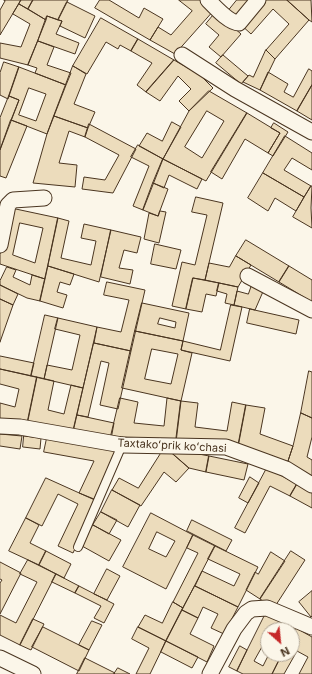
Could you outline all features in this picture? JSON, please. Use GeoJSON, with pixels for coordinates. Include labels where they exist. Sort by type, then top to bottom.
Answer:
{"type":"FeatureCollection","features":[{"type":"Feature","properties":{"kind":"street"},"geometry":{"type":"LineString","coordinates":[[208,0],[230,20],[236,23],[239,23],[258,0]]}},
{"type":"Feature","properties":{"kind":"street"},"geometry":{"type":"LineString","coordinates":[[182,55],[235,89],[312,132]]}},
{"type":"Feature","properties":{"kind":"street"},"geometry":{"type":"LineString","coordinates":[[0,245],[8,205],[13,200],[44,198]]}},
{"type":"Feature","properties":{"kind":"street"},"geometry":{"type":"LineString","coordinates":[[248,276],[312,310]]}},
{"type":"Feature","properties":{"kind":"street","name":"Taxtakoʻprik koʻchasi"},"geometry":{"type":"LineString","coordinates":[[0,426],[20,427],[122,445],[226,447],[286,469],[312,485]]}},
{"type":"Feature","properties":{"kind":"street"},"geometry":{"type":"LineString","coordinates":[[210,674],[234,629],[246,613],[252,609],[267,608],[312,627]]}},
{"type":"Feature","properties":{"kind":"street"},"geometry":{"type":"LineString","coordinates":[[0,658],[33,674]]}},
{"type":"Feature","properties":{"kind":"lane"},"geometry":{"type":"LineString","coordinates":[[78,547],[122,445]]}},
{"type":"Feature","properties":{"kind":"building"},"geometry":{"type":"Polygon","coordinates":[[[4,0],[21,0],[0,35],[0,10],[5,1],[4,0]]]}},
{"type":"Feature","properties":{"kind":"building"},"geometry":{"type":"Polygon","coordinates":[[[21,0],[33,0],[28,9],[19,4],[21,0]]]}},
{"type":"Feature","properties":{"kind":"building"},"geometry":{"type":"Polygon","coordinates":[[[33,0],[68,0],[58,20],[47,16],[46,20],[28,9],[33,0]]]}},
{"type":"Feature","properties":{"kind":"building"},"geometry":{"type":"Polygon","coordinates":[[[100,0],[109,0],[139,18],[144,8],[163,19],[150,40],[95,8],[100,0]]]}},
{"type":"Feature","properties":{"kind":"building"},"geometry":{"type":"Polygon","coordinates":[[[179,0],[205,0],[215,9],[175,54],[150,40],[158,27],[171,35],[192,11],[179,0]]]}},
{"type":"Feature","properties":{"kind":"building"},"geometry":{"type":"Polygon","coordinates":[[[237,0],[256,0],[242,20],[229,10],[237,0]]]}},
{"type":"Feature","properties":{"kind":"building"},"geometry":{"type":"Polygon","coordinates":[[[259,0],[287,0],[309,20],[275,59],[266,50],[289,24],[273,9],[251,34],[239,23],[259,0]]]}},
{"type":"Feature","properties":{"kind":"building"},"geometry":{"type":"Polygon","coordinates":[[[287,0],[311,0],[312,22],[309,20],[287,0]]]}},
{"type":"Feature","properties":{"kind":"building"},"geometry":{"type":"Polygon","coordinates":[[[67,2],[95,16],[85,38],[60,26],[62,21],[58,20],[67,2]]]}},
{"type":"Feature","properties":{"kind":"building"},"geometry":{"type":"Polygon","coordinates":[[[19,4],[46,20],[28,65],[0,58],[0,43],[21,47],[30,24],[13,14],[19,4]]]}},
{"type":"Feature","properties":{"kind":"building"},"geometry":{"type":"Polygon","coordinates":[[[216,12],[241,34],[221,57],[209,47],[219,35],[206,24],[216,12]]]}},
{"type":"Feature","properties":{"kind":"building"},"geometry":{"type":"Polygon","coordinates":[[[47,16],[62,21],[56,34],[79,43],[75,54],[38,41],[47,16]]]}},
{"type":"Feature","properties":{"kind":"building"},"geometry":{"type":"Polygon","coordinates":[[[101,18],[138,39],[131,51],[120,45],[118,49],[106,42],[87,74],[73,66],[101,18]]]}},
{"type":"Feature","properties":{"kind":"building"},"geometry":{"type":"Polygon","coordinates":[[[138,39],[174,60],[146,92],[137,85],[152,63],[131,51],[138,39]]]}},
{"type":"Feature","properties":{"kind":"building"},"geometry":{"type":"Polygon","coordinates":[[[38,41],[54,47],[47,65],[71,73],[66,85],[35,73],[37,68],[28,65],[38,41]]]}},
{"type":"Feature","properties":{"kind":"building"},"geometry":{"type":"Polygon","coordinates":[[[266,50],[275,59],[260,90],[243,82],[249,75],[253,77],[266,50]]]}},
{"type":"Feature","properties":{"kind":"building"},"geometry":{"type":"Polygon","coordinates":[[[223,55],[248,76],[241,84],[216,63],[223,55]]]}},
{"type":"Feature","properties":{"kind":"building"},"geometry":{"type":"Polygon","coordinates":[[[174,60],[200,75],[213,88],[189,111],[179,101],[191,89],[178,76],[160,101],[146,92],[174,60]]]}},
{"type":"Feature","properties":{"kind":"building"},"geometry":{"type":"Polygon","coordinates":[[[4,62],[19,67],[8,99],[0,95],[0,73],[4,62]]]}},
{"type":"Feature","properties":{"kind":"building"},"geometry":{"type":"Polygon","coordinates":[[[73,66],[86,74],[74,104],[95,112],[88,128],[54,116],[73,66]]]}},
{"type":"Feature","properties":{"kind":"building"},"geometry":{"type":"Polygon","coordinates":[[[19,67],[66,85],[47,134],[11,120],[19,100],[9,96],[19,67]],[[29,88],[19,115],[36,121],[46,94],[29,88]]]}},
{"type":"Feature","properties":{"kind":"building"},"geometry":{"type":"Polygon","coordinates":[[[309,69],[312,71],[312,85],[297,111],[260,90],[268,72],[288,84],[284,92],[293,97],[309,69]]]}},
{"type":"Feature","properties":{"kind":"building"},"geometry":{"type":"Polygon","coordinates":[[[312,85],[312,120],[297,111],[312,85]]]}},
{"type":"Feature","properties":{"kind":"building"},"geometry":{"type":"Polygon","coordinates":[[[209,91],[247,113],[206,181],[163,159],[189,111],[209,91]],[[207,111],[185,147],[202,158],[224,121],[207,111]]]}},
{"type":"Feature","properties":{"kind":"building"},"geometry":{"type":"Polygon","coordinates":[[[9,96],[19,100],[0,150],[0,118],[9,96]]]}},
{"type":"Feature","properties":{"kind":"building"},"geometry":{"type":"Polygon","coordinates":[[[247,113],[280,133],[268,153],[245,139],[222,179],[211,172],[247,113]]]}},
{"type":"Feature","properties":{"kind":"building"},"geometry":{"type":"Polygon","coordinates":[[[54,116],[88,128],[85,137],[69,131],[59,163],[77,165],[75,187],[33,183],[47,134],[54,116]]]}},
{"type":"Feature","properties":{"kind":"building"},"geometry":{"type":"Polygon","coordinates":[[[11,120],[27,126],[6,178],[0,176],[0,150],[11,120]]]}},
{"type":"Feature","properties":{"kind":"building"},"geometry":{"type":"Polygon","coordinates":[[[172,122],[181,127],[163,159],[139,146],[147,133],[162,141],[172,122]]]}},
{"type":"Feature","properties":{"kind":"building"},"geometry":{"type":"Polygon","coordinates":[[[274,123],[288,132],[273,156],[268,153],[280,133],[271,128],[274,123]]]}},
{"type":"Feature","properties":{"kind":"building"},"geometry":{"type":"Polygon","coordinates":[[[89,124],[136,149],[113,193],[82,189],[84,177],[105,180],[119,155],[85,137],[89,124]]]}},
{"type":"Feature","properties":{"kind":"building"},"geometry":{"type":"Polygon","coordinates":[[[285,136],[312,153],[312,170],[292,158],[284,170],[311,186],[304,197],[263,173],[285,136]]]}},
{"type":"Feature","properties":{"kind":"building"},"geometry":{"type":"Polygon","coordinates":[[[138,145],[163,159],[143,210],[133,206],[149,166],[131,157],[138,145]]]}},
{"type":"Feature","properties":{"kind":"building"},"geometry":{"type":"Polygon","coordinates":[[[163,159],[202,179],[197,189],[169,175],[164,188],[153,183],[163,159]]]}},
{"type":"Feature","properties":{"kind":"building"},"geometry":{"type":"Polygon","coordinates":[[[263,173],[304,197],[296,211],[275,198],[268,211],[248,198],[263,173]]]}},
{"type":"Feature","properties":{"kind":"building"},"geometry":{"type":"Polygon","coordinates":[[[153,183],[168,189],[158,216],[143,210],[153,183]]]}},
{"type":"Feature","properties":{"kind":"building"},"geometry":{"type":"Polygon","coordinates":[[[312,186],[312,228],[293,217],[312,186]]]}},
{"type":"Feature","properties":{"kind":"building"},"geometry":{"type":"Polygon","coordinates":[[[196,197],[223,203],[205,280],[193,278],[186,309],[172,306],[182,262],[195,265],[207,215],[192,212],[196,197]]]}},
{"type":"Feature","properties":{"kind":"building"},"geometry":{"type":"Polygon","coordinates":[[[11,208],[58,218],[45,279],[0,264],[0,255],[11,208]],[[20,223],[13,255],[35,263],[43,228],[20,223]]]}},
{"type":"Feature","properties":{"kind":"building"},"geometry":{"type":"Polygon","coordinates":[[[160,211],[166,212],[159,243],[144,239],[149,213],[158,216],[160,211]]]}},
{"type":"Feature","properties":{"kind":"building"},"geometry":{"type":"Polygon","coordinates":[[[58,218],[69,221],[61,258],[91,265],[96,241],[81,238],[84,224],[111,230],[99,282],[48,266],[58,218]]]}},
{"type":"Feature","properties":{"kind":"building"},"geometry":{"type":"Polygon","coordinates":[[[111,230],[141,237],[137,253],[124,250],[119,268],[133,270],[130,284],[101,277],[111,230]]]}},
{"type":"Feature","properties":{"kind":"building"},"geometry":{"type":"Polygon","coordinates":[[[246,240],[289,266],[279,282],[236,256],[246,240]]]}},
{"type":"Feature","properties":{"kind":"building"},"geometry":{"type":"Polygon","coordinates":[[[155,244],[181,250],[176,269],[151,264],[155,244]]]}},
{"type":"Feature","properties":{"kind":"building"},"geometry":{"type":"Polygon","coordinates":[[[236,256],[251,265],[238,287],[205,280],[209,263],[229,267],[236,256]]]}},
{"type":"Feature","properties":{"kind":"building"},"geometry":{"type":"Polygon","coordinates":[[[48,266],[74,274],[70,285],[60,282],[57,292],[67,295],[63,308],[40,301],[48,266]]]}},
{"type":"Feature","properties":{"kind":"building"},"geometry":{"type":"Polygon","coordinates":[[[289,266],[312,280],[312,302],[279,282],[289,266]]]}},
{"type":"Feature","properties":{"kind":"building"},"geometry":{"type":"Polygon","coordinates":[[[7,267],[16,270],[13,277],[30,285],[32,275],[45,279],[40,301],[27,298],[0,285],[0,281],[7,267]]]}},
{"type":"Feature","properties":{"kind":"building"},"geometry":{"type":"Polygon","coordinates":[[[193,278],[219,283],[216,296],[206,294],[202,312],[186,309],[193,278]]]}},
{"type":"Feature","properties":{"kind":"building"},"geometry":{"type":"Polygon","coordinates":[[[107,282],[145,290],[131,351],[94,343],[97,327],[121,332],[129,300],[104,295],[107,282]]]}},
{"type":"Feature","properties":{"kind":"building"},"geometry":{"type":"Polygon","coordinates":[[[253,282],[265,287],[255,310],[234,305],[237,291],[248,294],[253,282]]]}},
{"type":"Feature","properties":{"kind":"building"},"geometry":{"type":"Polygon","coordinates":[[[219,283],[238,287],[234,305],[225,303],[227,294],[217,291],[219,283]]]}},
{"type":"Feature","properties":{"kind":"building"},"geometry":{"type":"Polygon","coordinates":[[[0,285],[18,294],[13,305],[0,299],[0,285]]]}},
{"type":"Feature","properties":{"kind":"building"},"geometry":{"type":"Polygon","coordinates":[[[0,299],[13,305],[0,342],[0,299]]]}},
{"type":"Feature","properties":{"kind":"building"},"geometry":{"type":"Polygon","coordinates":[[[142,303],[189,313],[183,341],[135,331],[142,303]],[[160,318],[158,324],[175,328],[176,322],[160,318]]]}},
{"type":"Feature","properties":{"kind":"building"},"geometry":{"type":"Polygon","coordinates":[[[231,305],[242,307],[230,361],[181,350],[183,341],[220,350],[231,305]]]}},
{"type":"Feature","properties":{"kind":"building"},"geometry":{"type":"Polygon","coordinates":[[[250,309],[299,320],[296,334],[247,323],[250,309]]]}},
{"type":"Feature","properties":{"kind":"building"},"geometry":{"type":"Polygon","coordinates":[[[45,315],[58,318],[44,379],[31,376],[45,315]]]}},
{"type":"Feature","properties":{"kind":"building"},"geometry":{"type":"Polygon","coordinates":[[[58,318],[97,327],[83,388],[44,379],[47,365],[72,370],[80,335],[55,329],[58,318]]]}},
{"type":"Feature","properties":{"kind":"building"},"geometry":{"type":"Polygon","coordinates":[[[135,331],[183,341],[181,350],[192,353],[181,401],[122,388],[135,331]],[[152,349],[145,379],[171,384],[178,354],[152,349]]]}},
{"type":"Feature","properties":{"kind":"building"},"geometry":{"type":"Polygon","coordinates":[[[94,343],[131,351],[118,409],[100,405],[109,363],[101,361],[88,417],[77,415],[94,343]]]}},
{"type":"Feature","properties":{"kind":"building"},"geometry":{"type":"Polygon","coordinates":[[[0,356],[34,363],[31,376],[0,369],[0,356]]]}},
{"type":"Feature","properties":{"kind":"building"},"geometry":{"type":"Polygon","coordinates":[[[0,369],[37,377],[27,425],[0,422],[0,403],[15,407],[19,389],[0,384],[0,369]]]}},
{"type":"Feature","properties":{"kind":"building"},"geometry":{"type":"Polygon","coordinates":[[[309,371],[312,372],[312,418],[301,413],[309,371]]]}},
{"type":"Feature","properties":{"kind":"building"},"geometry":{"type":"Polygon","coordinates":[[[37,377],[54,381],[48,410],[64,414],[71,385],[83,388],[73,432],[27,425],[37,377]]]}},
{"type":"Feature","properties":{"kind":"building"},"geometry":{"type":"Polygon","coordinates":[[[120,398],[138,402],[134,423],[164,426],[167,398],[181,401],[176,442],[111,436],[120,398]]]}},
{"type":"Feature","properties":{"kind":"building"},"geometry":{"type":"Polygon","coordinates":[[[181,401],[198,403],[195,427],[227,431],[232,402],[246,405],[238,447],[176,441],[181,401]]]}},
{"type":"Feature","properties":{"kind":"building"},"geometry":{"type":"Polygon","coordinates":[[[246,405],[265,408],[260,434],[293,446],[287,464],[238,447],[246,405]]]}},
{"type":"Feature","properties":{"kind":"building"},"geometry":{"type":"Polygon","coordinates":[[[301,413],[312,418],[312,437],[307,457],[312,460],[312,479],[287,464],[301,413]]]}},
{"type":"Feature","properties":{"kind":"building"},"geometry":{"type":"Polygon","coordinates":[[[77,415],[114,423],[111,439],[73,432],[77,415]]]}},
{"type":"Feature","properties":{"kind":"building"},"geometry":{"type":"Polygon","coordinates":[[[0,434],[22,436],[20,449],[0,446],[0,434]]]}},
{"type":"Feature","properties":{"kind":"building"},"geometry":{"type":"Polygon","coordinates":[[[24,436],[41,438],[40,449],[23,447],[24,436]]]}},
{"type":"Feature","properties":{"kind":"building"},"geometry":{"type":"Polygon","coordinates":[[[47,438],[117,450],[94,499],[79,493],[94,461],[44,452],[47,438]]]}},
{"type":"Feature","properties":{"kind":"building"},"geometry":{"type":"Polygon","coordinates":[[[165,447],[209,456],[206,472],[189,468],[165,447]]]}},
{"type":"Feature","properties":{"kind":"building"},"geometry":{"type":"Polygon","coordinates":[[[165,447],[189,468],[176,482],[164,472],[141,506],[112,490],[119,478],[138,488],[165,447]]]}},
{"type":"Feature","properties":{"kind":"building"},"geometry":{"type":"Polygon","coordinates":[[[209,456],[248,464],[244,480],[206,472],[209,456]]]}},
{"type":"Feature","properties":{"kind":"building"},"geometry":{"type":"Polygon","coordinates":[[[267,468],[297,484],[290,496],[270,486],[245,533],[235,528],[267,468]]]}},
{"type":"Feature","properties":{"kind":"building"},"geometry":{"type":"Polygon","coordinates":[[[250,477],[259,483],[248,503],[239,498],[250,477]]]}},
{"type":"Feature","properties":{"kind":"building"},"geometry":{"type":"Polygon","coordinates":[[[46,478],[97,501],[73,553],[58,546],[78,504],[58,494],[42,526],[26,518],[46,478]]]}},
{"type":"Feature","properties":{"kind":"building"},"geometry":{"type":"Polygon","coordinates":[[[297,484],[312,492],[312,508],[290,496],[297,484]]]}},
{"type":"Feature","properties":{"kind":"building"},"geometry":{"type":"Polygon","coordinates":[[[112,490],[140,505],[128,527],[101,512],[112,490]]]}},
{"type":"Feature","properties":{"kind":"building"},"geometry":{"type":"Polygon","coordinates":[[[101,512],[117,520],[109,534],[93,525],[101,512]]]}},
{"type":"Feature","properties":{"kind":"building"},"geometry":{"type":"Polygon","coordinates":[[[151,513],[193,535],[166,589],[123,567],[151,513]],[[157,532],[149,549],[166,557],[175,541],[157,532]]]}},
{"type":"Feature","properties":{"kind":"building"},"geometry":{"type":"Polygon","coordinates":[[[26,518],[39,525],[30,543],[46,551],[39,565],[9,551],[26,518]]]}},
{"type":"Feature","properties":{"kind":"building"},"geometry":{"type":"Polygon","coordinates":[[[192,520],[232,540],[226,551],[187,531],[192,520]]]}},
{"type":"Feature","properties":{"kind":"building"},"geometry":{"type":"Polygon","coordinates":[[[93,525],[121,540],[109,561],[82,546],[93,525]]]}},
{"type":"Feature","properties":{"kind":"building"},"geometry":{"type":"Polygon","coordinates":[[[193,535],[215,546],[183,608],[173,602],[198,553],[187,548],[193,535]]]}},
{"type":"Feature","properties":{"kind":"building"},"geometry":{"type":"Polygon","coordinates":[[[215,546],[258,567],[238,607],[195,586],[202,571],[234,586],[240,574],[208,559],[215,546]]]}},
{"type":"Feature","properties":{"kind":"building"},"geometry":{"type":"Polygon","coordinates":[[[46,551],[71,564],[64,578],[39,565],[46,551]]]}},
{"type":"Feature","properties":{"kind":"building"},"geometry":{"type":"Polygon","coordinates":[[[291,551],[305,560],[274,608],[260,599],[291,551]]]}},
{"type":"Feature","properties":{"kind":"building"},"geometry":{"type":"Polygon","coordinates":[[[271,552],[285,561],[260,599],[246,590],[255,572],[258,574],[271,552]]]}},
{"type":"Feature","properties":{"kind":"building"},"geometry":{"type":"Polygon","coordinates":[[[28,560],[56,574],[20,645],[0,635],[0,615],[16,623],[37,582],[20,574],[28,560]]]}},
{"type":"Feature","properties":{"kind":"building"},"geometry":{"type":"Polygon","coordinates":[[[0,562],[21,573],[0,614],[0,583],[2,580],[0,579],[0,562]]]}},
{"type":"Feature","properties":{"kind":"building"},"geometry":{"type":"Polygon","coordinates":[[[107,569],[120,576],[107,600],[94,594],[107,569]]]}},
{"type":"Feature","properties":{"kind":"building"},"geometry":{"type":"Polygon","coordinates":[[[56,574],[79,586],[75,593],[52,582],[56,574]]]}},
{"type":"Feature","properties":{"kind":"building"},"geometry":{"type":"Polygon","coordinates":[[[79,586],[114,604],[104,623],[94,618],[101,606],[75,593],[79,586]]]}},
{"type":"Feature","properties":{"kind":"building"},"geometry":{"type":"Polygon","coordinates":[[[195,586],[238,607],[224,634],[211,628],[218,614],[203,607],[198,618],[182,610],[195,586]]]}},
{"type":"Feature","properties":{"kind":"building"},"geometry":{"type":"Polygon","coordinates":[[[312,591],[312,616],[311,617],[299,602],[312,591]]]}},
{"type":"Feature","properties":{"kind":"building"},"geometry":{"type":"Polygon","coordinates":[[[173,602],[183,608],[166,641],[138,627],[145,615],[162,623],[173,602]]]}},
{"type":"Feature","properties":{"kind":"building"},"geometry":{"type":"Polygon","coordinates":[[[182,610],[198,618],[190,634],[214,646],[207,662],[166,641],[182,610]]]}},
{"type":"Feature","properties":{"kind":"building"},"geometry":{"type":"Polygon","coordinates":[[[266,613],[284,622],[262,622],[266,613]]]}},
{"type":"Feature","properties":{"kind":"building"},"geometry":{"type":"Polygon","coordinates":[[[33,619],[44,624],[31,650],[20,645],[33,619]]]}},
{"type":"Feature","properties":{"kind":"building"},"geometry":{"type":"Polygon","coordinates":[[[92,621],[102,625],[89,650],[79,645],[92,621]]]}},
{"type":"Feature","properties":{"kind":"building"},"geometry":{"type":"Polygon","coordinates":[[[260,625],[260,650],[254,661],[263,666],[265,662],[278,662],[272,674],[243,674],[237,671],[260,625]]]}},
{"type":"Feature","properties":{"kind":"building"},"geometry":{"type":"Polygon","coordinates":[[[43,627],[89,650],[79,671],[32,647],[43,627]]]}},
{"type":"Feature","properties":{"kind":"building"},"geometry":{"type":"Polygon","coordinates":[[[138,627],[166,641],[150,674],[136,674],[149,648],[132,639],[138,627]]]}},
{"type":"Feature","properties":{"kind":"building"},"geometry":{"type":"Polygon","coordinates":[[[300,630],[312,637],[312,674],[299,674],[308,657],[300,653],[300,630]]]}},
{"type":"Feature","properties":{"kind":"building"},"geometry":{"type":"Polygon","coordinates":[[[166,641],[198,657],[192,668],[161,652],[166,641]]]}},
{"type":"Feature","properties":{"kind":"building"},"geometry":{"type":"Polygon","coordinates":[[[240,646],[247,650],[237,671],[229,667],[240,646]]]}},
{"type":"Feature","properties":{"kind":"building"},"geometry":{"type":"Polygon","coordinates":[[[85,658],[115,673],[77,674],[85,658]]]}},
{"type":"Feature","properties":{"kind":"building"},"geometry":{"type":"Polygon","coordinates":[[[278,662],[291,662],[284,674],[272,674],[278,662]]]}},
{"type":"Feature","properties":{"kind":"building"},"geometry":{"type":"Polygon","coordinates":[[[118,668],[130,674],[114,674],[118,668]]]}}]}
